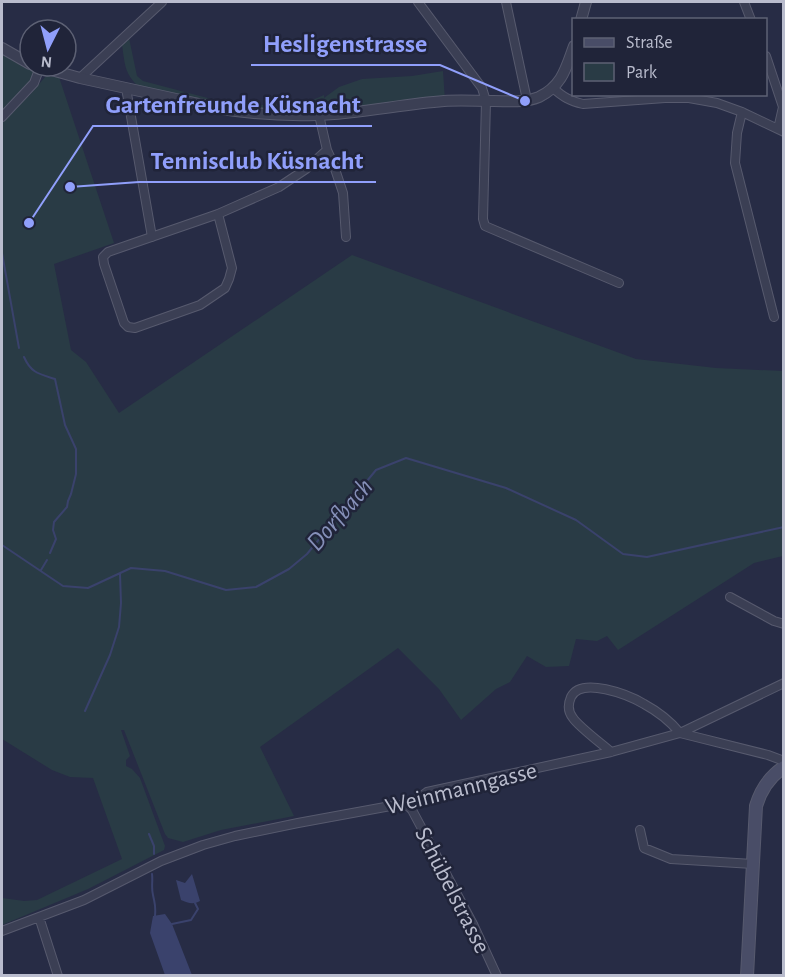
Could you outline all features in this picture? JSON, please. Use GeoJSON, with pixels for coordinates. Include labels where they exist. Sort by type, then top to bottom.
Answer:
{"type":"FeatureCollection","features":[{"type":"Feature","properties":{"kind":"main road"},"geometry":{"type":"LineString","coordinates":[[747,975],[756,806],[765,785],[783,767]]}},
{"type":"Feature","properties":{"kind":"street"},"geometry":{"type":"LineString","coordinates":[[80,78],[162,2]]}},
{"type":"Feature","properties":{"kind":"street"},"geometry":{"type":"LineString","coordinates":[[418,2],[482,88],[486,101],[483,219],[485,226],[619,283]]}},
{"type":"Feature","properties":{"kind":"street"},"geometry":{"type":"LineString","coordinates":[[506,2],[526,100]]}},
{"type":"Feature","properties":{"kind":"street"},"geometry":{"type":"LineString","coordinates":[[582,18],[586,2]]}},
{"type":"Feature","properties":{"kind":"street"},"geometry":{"type":"LineString","coordinates":[[744,2],[750,18]]}},
{"type":"Feature","properties":{"kind":"street"},"geometry":{"type":"LineString","coordinates":[[2,48],[18,56]]}},
{"type":"Feature","properties":{"kind":"street"},"geometry":{"type":"LineString","coordinates":[[80,78],[244,112],[319,115],[445,101],[526,100],[541,96],[559,83],[572,50]]}},
{"type":"Feature","properties":{"kind":"street"},"geometry":{"type":"LineString","coordinates":[[553,88],[572,102],[583,104],[689,98],[742,112],[782,133],[783,107],[767,62]]}},
{"type":"Feature","properties":{"kind":"street"},"geometry":{"type":"LineString","coordinates":[[2,117],[34,82],[34,78]]}},
{"type":"Feature","properties":{"kind":"street"},"geometry":{"type":"LineString","coordinates":[[126,88],[152,237]]}},
{"type":"Feature","properties":{"kind":"street"},"geometry":{"type":"LineString","coordinates":[[742,112],[737,133],[735,164],[774,317]]}},
{"type":"Feature","properties":{"kind":"street"},"geometry":{"type":"LineString","coordinates":[[319,115],[327,150],[343,193],[346,237]]}},
{"type":"Feature","properties":{"kind":"street"},"geometry":{"type":"LineString","coordinates":[[218,214],[232,268],[225,288],[200,304],[135,328],[128,327],[124,323],[104,264],[104,257],[108,252],[218,214],[279,187],[306,169],[327,150]]}},
{"type":"Feature","properties":{"kind":"street"},"geometry":{"type":"LineString","coordinates":[[730,597],[783,624]]}},
{"type":"Feature","properties":{"kind":"street","name":"Weinmanngasse"},"geometry":{"type":"LineString","coordinates":[[2,931],[84,900],[160,861],[203,845],[298,823],[396,805],[408,806],[427,792],[611,752],[680,733],[783,683]]}},
{"type":"Feature","properties":{"kind":"street"},"geometry":{"type":"LineString","coordinates":[[611,752],[573,719],[569,710],[569,701],[573,692],[584,687],[601,688],[626,695],[673,724],[680,733],[768,755],[783,761]]}},
{"type":"Feature","properties":{"kind":"street","name":"Schübelstrasse"},"geometry":{"type":"LineString","coordinates":[[408,806],[473,924],[497,975]]}},
{"type":"Feature","properties":{"kind":"street"},"geometry":{"type":"LineString","coordinates":[[640,831],[644,848],[671,859],[753,864]]}},
{"type":"Feature","properties":{"kind":"street"},"geometry":{"type":"LineString","coordinates":[[39,917],[58,975]]}},
{"type":"Feature","properties":{"kind":"green space"},"geometry":{"type":"Polygon","coordinates":[[[129,38],[137,76],[143,81],[219,101],[248,105],[306,103],[324,95],[324,98],[339,87],[362,79],[412,76],[443,71],[445,101],[296,111],[234,108],[206,103],[139,87],[130,77],[125,63],[122,45],[129,38]]]}},
{"type":"Feature","properties":{"kind":"green space"},"geometry":{"type":"Polygon","coordinates":[[[2,49],[18,57],[18,78],[34,78],[19,104],[44,78],[59,78],[114,243],[54,264],[71,350],[86,362],[119,413],[352,255],[636,359],[716,368],[783,371],[783,556],[754,563],[618,650],[607,636],[597,641],[576,639],[569,666],[546,667],[527,656],[510,682],[496,689],[461,720],[439,689],[398,648],[260,747],[294,816],[221,830],[183,842],[168,838],[124,730],[121,730],[130,756],[126,760],[126,766],[140,778],[165,846],[164,850],[88,889],[2,925],[2,898],[37,900],[122,859],[93,778],[70,777],[52,770],[2,739],[2,49]]]}},
{"type":"Feature","properties":{"kind":"water"},"geometry":{"type":"Polygon","coordinates":[[[192,874],[200,901],[188,903],[181,900],[176,880],[185,883],[192,874]]]}},
{"type":"Feature","properties":{"kind":"water"},"geometry":{"type":"Polygon","coordinates":[[[165,914],[172,924],[192,975],[165,975],[150,933],[153,916],[165,914]]]}},
{"type":"Feature","properties":{"kind":"waterway"},"geometry":{"type":"LineString","coordinates":[[2,253],[19,348]]}},
{"type":"Feature","properties":{"kind":"waterway"},"geometry":{"type":"LineString","coordinates":[[24,357],[33,370],[55,379],[65,425],[76,449],[76,474],[67,507],[54,522],[53,530],[56,539],[50,553]]}},
{"type":"Feature","properties":{"kind":"waterway","name":"Dorfbach"},"geometry":{"type":"LineString","coordinates":[[2,545],[63,586],[88,588],[131,568],[165,571],[226,590],[256,587],[289,569],[307,554],[376,470],[406,458],[506,488],[576,520],[623,554],[647,557],[784,527]]}},
{"type":"Feature","properties":{"kind":"waterway"},"geometry":{"type":"LineString","coordinates":[[41,570],[47,560]]}},
{"type":"Feature","properties":{"kind":"waterway"},"geometry":{"type":"LineString","coordinates":[[85,711],[110,655],[119,627],[120,574]]}},
{"type":"Feature","properties":{"kind":"waterway"},"geometry":{"type":"LineString","coordinates":[[149,834],[154,846],[154,854]]}},
{"type":"Feature","properties":{"kind":"waterway"},"geometry":{"type":"LineString","coordinates":[[152,874],[155,916]]}},
{"type":"Feature","properties":{"kind":"waterway"},"geometry":{"type":"LineString","coordinates":[[172,924],[191,920],[198,909],[195,903]]}},
{"type":"Feature","properties":{"kind":"place","name":"Hesligenstrasse"},"geometry":{"type":"Point","coordinates":[525,101]}},
{"type":"Feature","properties":{"kind":"place","name":"Tennisclub Küsnacht"},"geometry":{"type":"Point","coordinates":[70,187]}},
{"type":"Feature","properties":{"kind":"place","name":"Gartenfreunde Küsnacht"},"geometry":{"type":"Point","coordinates":[29,223]}}]}
